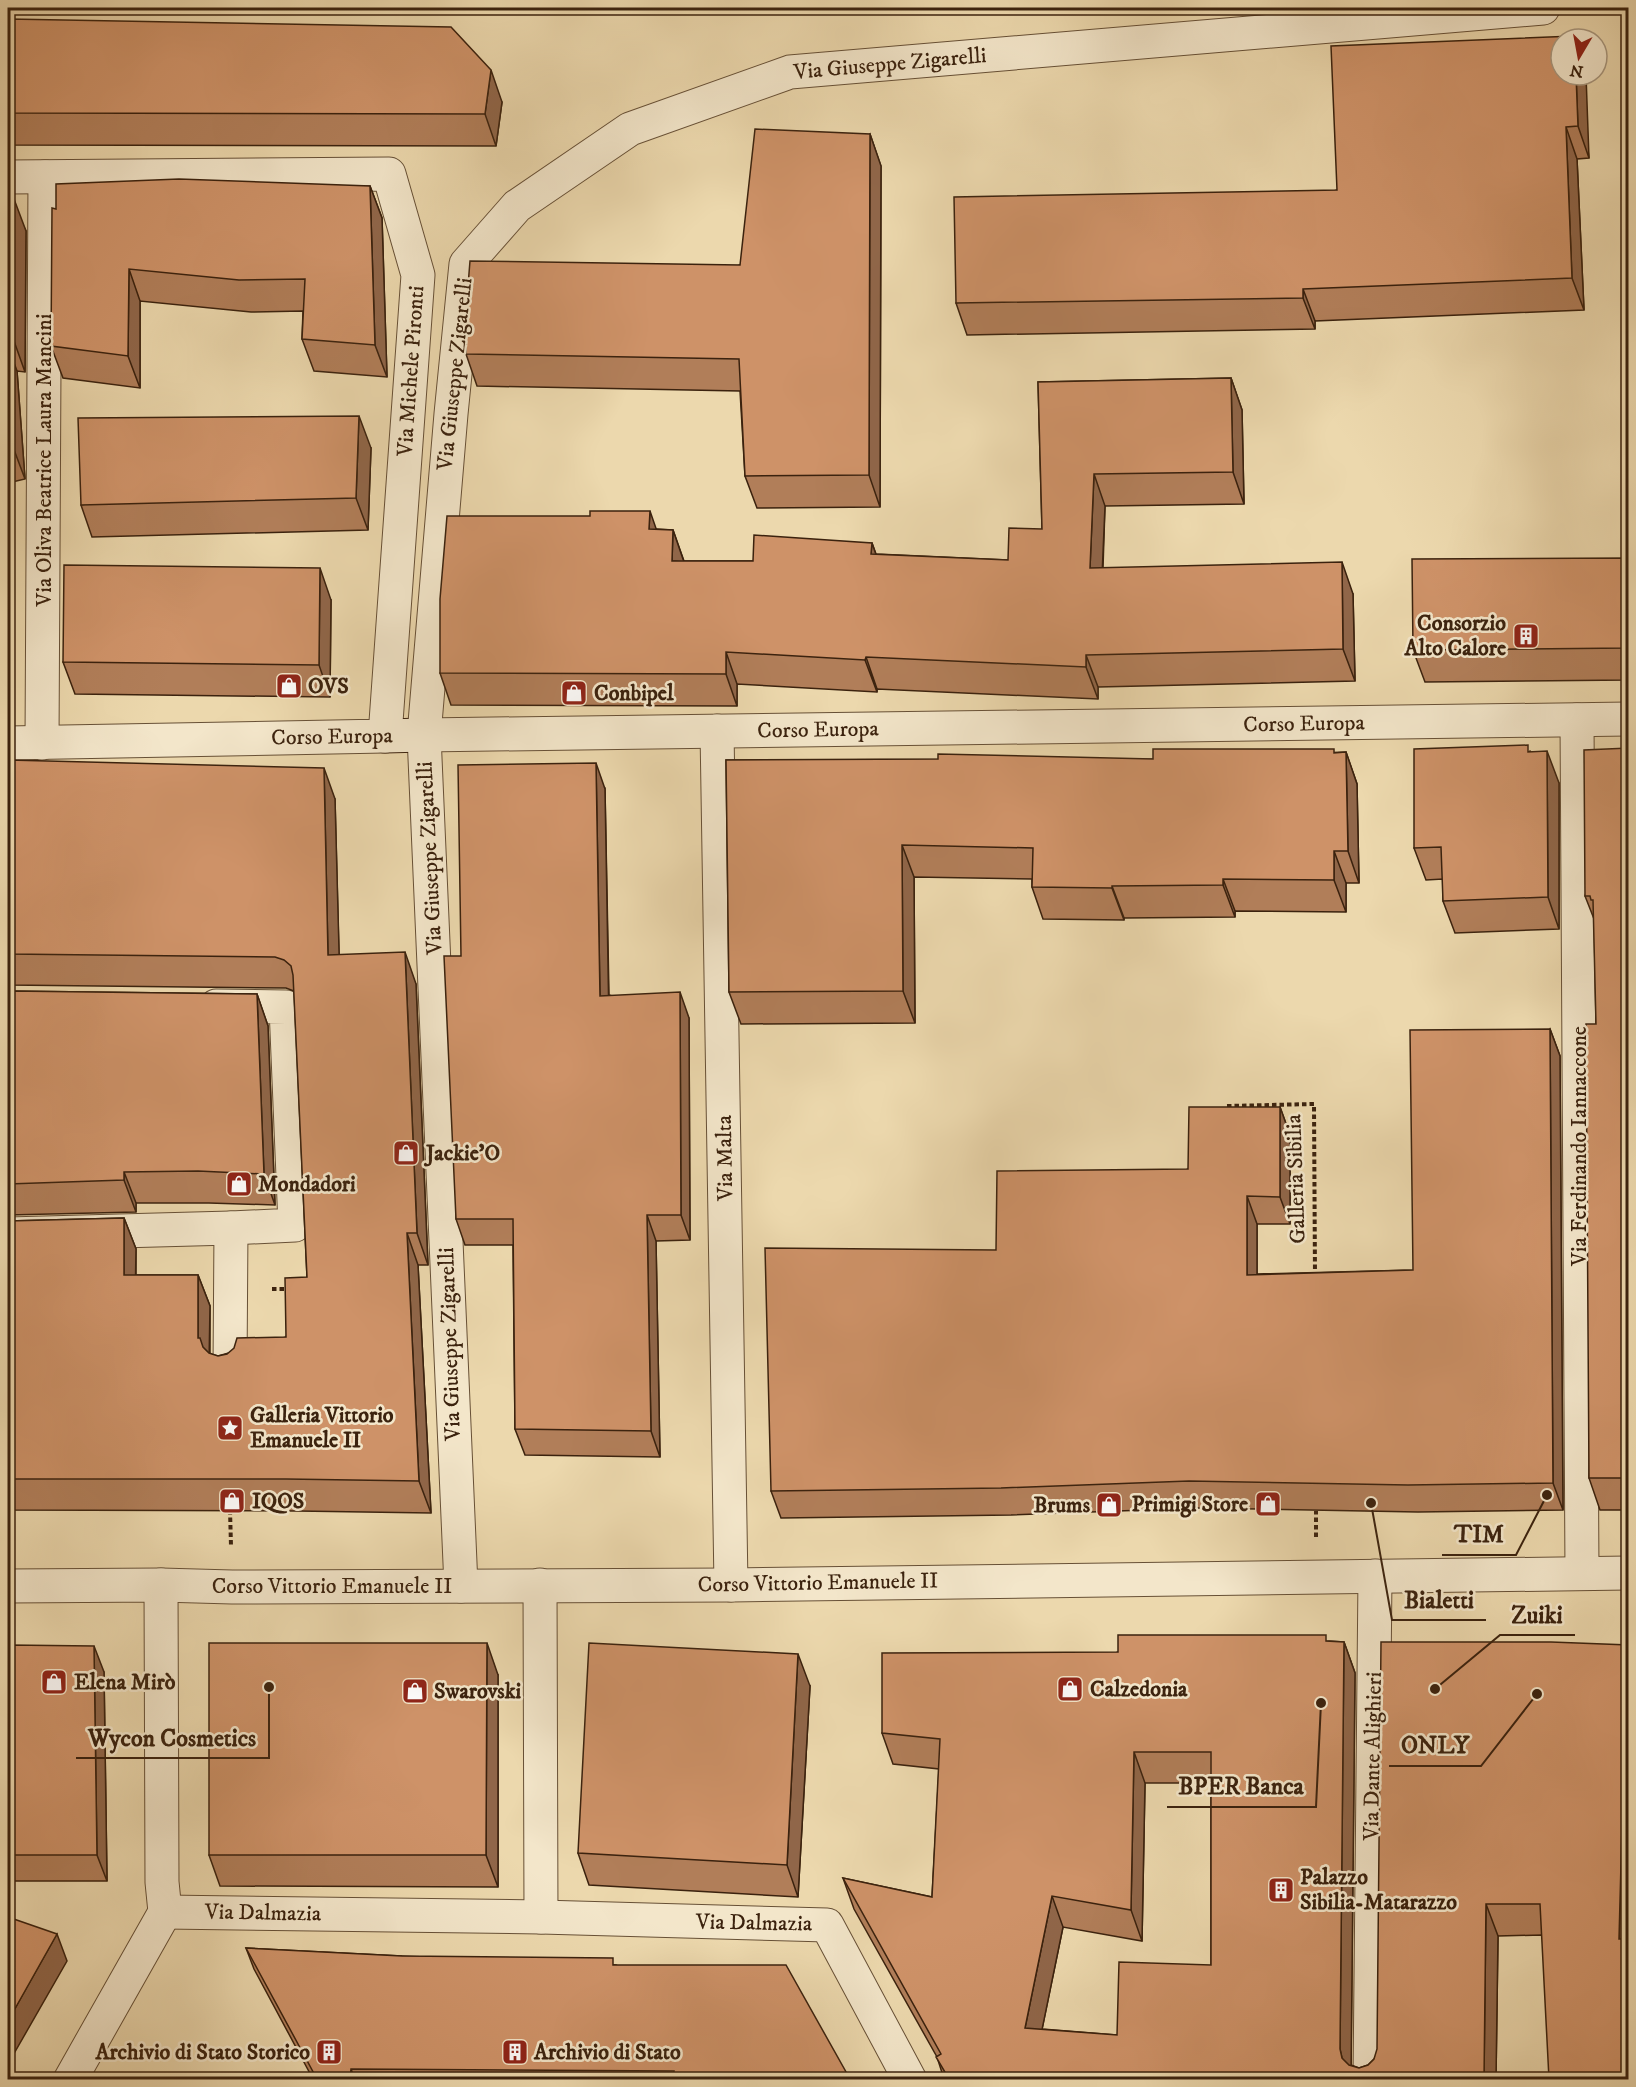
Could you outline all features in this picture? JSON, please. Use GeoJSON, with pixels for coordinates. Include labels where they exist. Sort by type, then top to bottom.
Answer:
{"type":"FeatureCollection","features":[{"type":"Feature","properties":{"kind":"street","name":"Via Giuseppe Zigarelli"},"geometry":{"type":"LineString","coordinates":[[461,1586],[424,735],[466,264],[517,206],[630,129],[790,72],[1543,8]]}},
{"type":"Feature","properties":{"kind":"street","name":"Via Michele Pironti"},"geometry":{"type":"LineString","coordinates":[[8,177],[389,174],[418,276],[385,736]]}},
{"type":"Feature","properties":{"kind":"street","name":"Via Oliva Beatrice Laura Mancini"},"geometry":{"type":"LineString","coordinates":[[42,743],[45,177]]}},
{"type":"Feature","properties":{"kind":"street","name":"Corso Europa"},"geometry":{"type":"LineString","coordinates":[[8,743],[424,735],[1629,719]]}},
{"type":"Feature","properties":{"kind":"street","name":"Via Ferdinando Iannaccone"},"geometry":{"type":"LineString","coordinates":[[1577,720],[1582,1573]]}},
{"type":"Feature","properties":{"kind":"street","name":"Via Malta"},"geometry":{"type":"LineString","coordinates":[[717,731],[731,1585]]}},
{"type":"Feature","properties":{"kind":"street"},"geometry":{"type":"LineString","coordinates":[[8,1233],[295,1225],[286,1007],[181,1006]]}},
{"type":"Feature","properties":{"kind":"street"},"geometry":{"type":"LineString","coordinates":[[230,1369],[231,1228]]}},
{"type":"Feature","properties":{"kind":"street","name":"Corso Vittorio Emanuele II"},"geometry":{"type":"LineString","coordinates":[[8,1586],[731,1585],[1629,1573]]}},
{"type":"Feature","properties":{"kind":"street","name":"Via Dante Alighieri"},"geometry":{"type":"LineString","coordinates":[[1370,2079],[1375,1576]]}},
{"type":"Feature","properties":{"kind":"street"},"geometry":{"type":"LineString","coordinates":[[70,2079],[165,1912],[162,1882],[161,1585]]}},
{"type":"Feature","properties":{"kind":"street"},"geometry":{"type":"LineString","coordinates":[[540,1586],[541,1917]]}},
{"type":"Feature","properties":{"kind":"street","name":"Via Dalmazia"},"geometry":{"type":"LineString","coordinates":[[165,1912],[541,1917],[827,1924],[910,2079]]}},
{"type":"Feature","properties":{"kind":"path","name":"Galleria Sibilia"},"geometry":{"type":"LineString","coordinates":[[1227,1106],[1314,1104],[1315,1277]]}},
{"type":"Feature","properties":{"kind":"path"},"geometry":{"type":"LineString","coordinates":[[230,1290],[299,1289]]}},
{"type":"Feature","properties":{"kind":"building"},"geometry":{"type":"Polygon","coordinates":[[[8,19],[451,27],[491,70],[485,114],[8,113],[8,19]]]}},
{"type":"Feature","properties":{"kind":"building"},"geometry":{"type":"Polygon","coordinates":[[[1549,37],[1549,87],[1576,87],[1578,126],[1566,127],[1572,278],[1303,289],[1303,298],[956,303],[954,197],[1337,190],[1331,46],[1549,37]]]}},
{"type":"Feature","properties":{"kind":"building"},"geometry":{"type":"Polygon","coordinates":[[[755,129],[870,134],[869,475],[745,476],[739,359],[466,354],[470,261],[740,265],[755,129]]]}},
{"type":"Feature","properties":{"kind":"building"},"geometry":{"type":"Polygon","coordinates":[[[179,179],[370,186],[375,345],[302,339],[305,279],[239,280],[129,269],[128,356],[51,346],[52,208],[56,209],[56,184],[179,179]]]}},
{"type":"Feature","properties":{"kind":"building"},"geometry":{"type":"Polygon","coordinates":[[[8,198],[14,199],[14,341],[8,340],[8,198]]]}},
{"type":"Feature","properties":{"kind":"building"},"geometry":{"type":"Polygon","coordinates":[[[8,371],[13,447],[8,448],[8,371]]]}},
{"type":"Feature","properties":{"kind":"building"},"geometry":{"type":"Polygon","coordinates":[[[1231,378],[1233,472],[1094,474],[1090,568],[1342,562],[1343,649],[1086,655],[1086,667],[866,657],[865,660],[726,652],[726,674],[440,673],[440,599],[447,516],[590,516],[590,511],[650,511],[649,529],[673,530],[672,561],[753,561],[754,535],[872,543],[871,554],[1008,560],[1009,528],[1042,529],[1038,382],[1231,378]]]}},
{"type":"Feature","properties":{"kind":"building"},"geometry":{"type":"Polygon","coordinates":[[[359,416],[356,498],[81,505],[78,418],[359,416]]]}},
{"type":"Feature","properties":{"kind":"building","name":"Consorzio Alto Calore"},"geometry":{"type":"Polygon","coordinates":[[[1629,558],[1629,648],[1413,650],[1412,559],[1629,558]]]}},
{"type":"Feature","properties":{"kind":"building"},"geometry":{"type":"Polygon","coordinates":[[[64,565],[320,568],[319,665],[63,662],[64,565]]]}},
{"type":"Feature","properties":{"kind":"building"},"geometry":{"type":"Polygon","coordinates":[[[1528,745],[1528,752],[1547,751],[1548,897],[1443,901],[1441,847],[1414,848],[1414,749],[1528,745]]]}},
{"type":"Feature","properties":{"kind":"building"},"geometry":{"type":"Polygon","coordinates":[[[1629,748],[1629,1478],[1589,1478],[1586,1024],[1596,1024],[1593,900],[1590,896],[1585,896],[1584,750],[1629,748]]]}},
{"type":"Feature","properties":{"kind":"building"},"geometry":{"type":"Polygon","coordinates":[[[1153,749],[1334,749],[1334,753],[1346,752],[1348,851],[1334,851],[1334,880],[1223,879],[1223,885],[1112,886],[1112,888],[1032,887],[1033,848],[902,845],[903,991],[729,992],[726,760],[938,759],[938,754],[1153,759],[1153,749]]]}},
{"type":"Feature","properties":{"kind":"building"},"geometry":{"type":"Polygon","coordinates":[[[8,760],[324,768],[328,955],[405,952],[417,1233],[407,1233],[419,1481],[8,1479],[8,1221],[124,1218],[124,1275],[198,1275],[198,1338],[209,1353],[218,1356],[227,1354],[234,1348],[237,1338],[286,1337],[285,1278],[307,1277],[291,966],[275,957],[8,954],[8,760]]]}},
{"type":"Feature","properties":{"kind":"building"},"geometry":{"type":"Polygon","coordinates":[[[596,763],[600,996],[680,992],[681,1215],[647,1215],[651,1431],[515,1429],[513,1219],[456,1219],[444,956],[461,956],[458,765],[596,763]]]}},
{"type":"Feature","properties":{"kind":"building"},"geometry":{"type":"Polygon","coordinates":[[[8,991],[257,994],[264,1174],[198,1171],[124,1172],[124,1180],[8,1184],[8,991]]]}},
{"type":"Feature","properties":{"kind":"building"},"geometry":{"type":"Polygon","coordinates":[[[1550,1029],[1553,1483],[1408,1485],[1189,1481],[1001,1488],[771,1491],[765,1248],[996,1250],[997,1171],[1188,1169],[1189,1107],[1280,1107],[1280,1197],[1247,1196],[1247,1275],[1413,1270],[1410,1030],[1550,1029]]]}},
{"type":"Feature","properties":{"kind":"building"},"geometry":{"type":"Polygon","coordinates":[[[1118,1635],[1326,1635],[1326,1641],[1344,1642],[1340,2049],[1342,2058],[1349,2065],[1359,2068],[1368,2065],[1374,2059],[1377,2049],[1381,1642],[1551,1642],[1629,1645],[1629,1788],[1623,1788],[1619,1939],[1629,1939],[1629,2079],[1549,2079],[1540,1904],[1486,1904],[1484,2079],[949,2079],[936,2057],[941,2054],[843,1878],[932,1897],[940,1739],[882,1733],[882,1653],[1118,1652],[1118,1635]],[[1134,1752],[1131,1910],[1052,1896],[1025,2028],[1117,2035],[1119,1962],[1211,1965],[1211,1752],[1134,1752]]]}},
{"type":"Feature","properties":{"kind":"building"},"geometry":{"type":"Polygon","coordinates":[[[209,1643],[487,1643],[486,1855],[209,1855],[209,1643]]]}},
{"type":"Feature","properties":{"kind":"building"},"geometry":{"type":"Polygon","coordinates":[[[589,1643],[798,1654],[787,1865],[578,1853],[589,1643]]]}},
{"type":"Feature","properties":{"kind":"building"},"geometry":{"type":"Polygon","coordinates":[[[8,1645],[94,1646],[97,1855],[8,1855],[8,1645]]]}},
{"type":"Feature","properties":{"kind":"building"},"geometry":{"type":"Polygon","coordinates":[[[8,1917],[57,1934],[8,2021],[8,1917]]]}},
{"type":"Feature","properties":{"kind":"building"},"geometry":{"type":"Polygon","coordinates":[[[246,1948],[402,1956],[613,1958],[613,1965],[786,1965],[850,2079],[772,2079],[768,2073],[764,2079],[673,2079],[674,2071],[351,2069],[350,2079],[317,2079],[246,1948]]]}},
{"type":"Feature","properties":{"kind":"place","name":"Consorzio Alto Calore"},"geometry":{"type":"Point","coordinates":[1526,636]}},
{"type":"Feature","properties":{"kind":"place","name":"OVS"},"geometry":{"type":"Point","coordinates":[289,686]}},
{"type":"Feature","properties":{"kind":"place","name":"Conbipel"},"geometry":{"type":"Point","coordinates":[574,693]}},
{"type":"Feature","properties":{"kind":"place","name":"Jackie'O"},"geometry":{"type":"Point","coordinates":[406,1153]}},
{"type":"Feature","properties":{"kind":"place","name":"Mondadori"},"geometry":{"type":"Point","coordinates":[239,1184]}},
{"type":"Feature","properties":{"kind":"place","name":"Galleria Vittorio Emanuele II"},"geometry":{"type":"Point","coordinates":[230,1428]}},
{"type":"Feature","properties":{"kind":"place","name":"TIM"},"geometry":{"type":"Point","coordinates":[1547,1495]}},
{"type":"Feature","properties":{"kind":"place","name":"IQOS"},"geometry":{"type":"Point","coordinates":[232,1501]}},
{"type":"Feature","properties":{"kind":"place","name":"Bialetti"},"geometry":{"type":"Point","coordinates":[1371,1503]}},
{"type":"Feature","properties":{"kind":"place","name":"Primigi Store"},"geometry":{"type":"Point","coordinates":[1268,1504]}},
{"type":"Feature","properties":{"kind":"place","name":"Brums"},"geometry":{"type":"Point","coordinates":[1109,1505]}},
{"type":"Feature","properties":{"kind":"place","name":"Elena Mirò"},"geometry":{"type":"Point","coordinates":[54,1682]}},
{"type":"Feature","properties":{"kind":"place","name":"Wycon Cosmetics"},"geometry":{"type":"Point","coordinates":[269,1687]}},
{"type":"Feature","properties":{"kind":"place","name":"Calzedonia"},"geometry":{"type":"Point","coordinates":[1070,1689]}},
{"type":"Feature","properties":{"kind":"place","name":"Zuiki"},"geometry":{"type":"Point","coordinates":[1435,1689]}},
{"type":"Feature","properties":{"kind":"place","name":"Swarovski"},"geometry":{"type":"Point","coordinates":[415,1691]}},
{"type":"Feature","properties":{"kind":"place","name":"ONLY"},"geometry":{"type":"Point","coordinates":[1537,1694]}},
{"type":"Feature","properties":{"kind":"place","name":"BPER Banca"},"geometry":{"type":"Point","coordinates":[1321,1703]}},
{"type":"Feature","properties":{"kind":"place","name":"Palazzo Sibilia-Matarazzo"},"geometry":{"type":"Point","coordinates":[1281,1890]}},
{"type":"Feature","properties":{"kind":"place","name":"Archivio di Stato Storico"},"geometry":{"type":"Point","coordinates":[329,2052]}},
{"type":"Feature","properties":{"kind":"place","name":"Archivio di Stato"},"geometry":{"type":"Point","coordinates":[515,2052]}}]}
